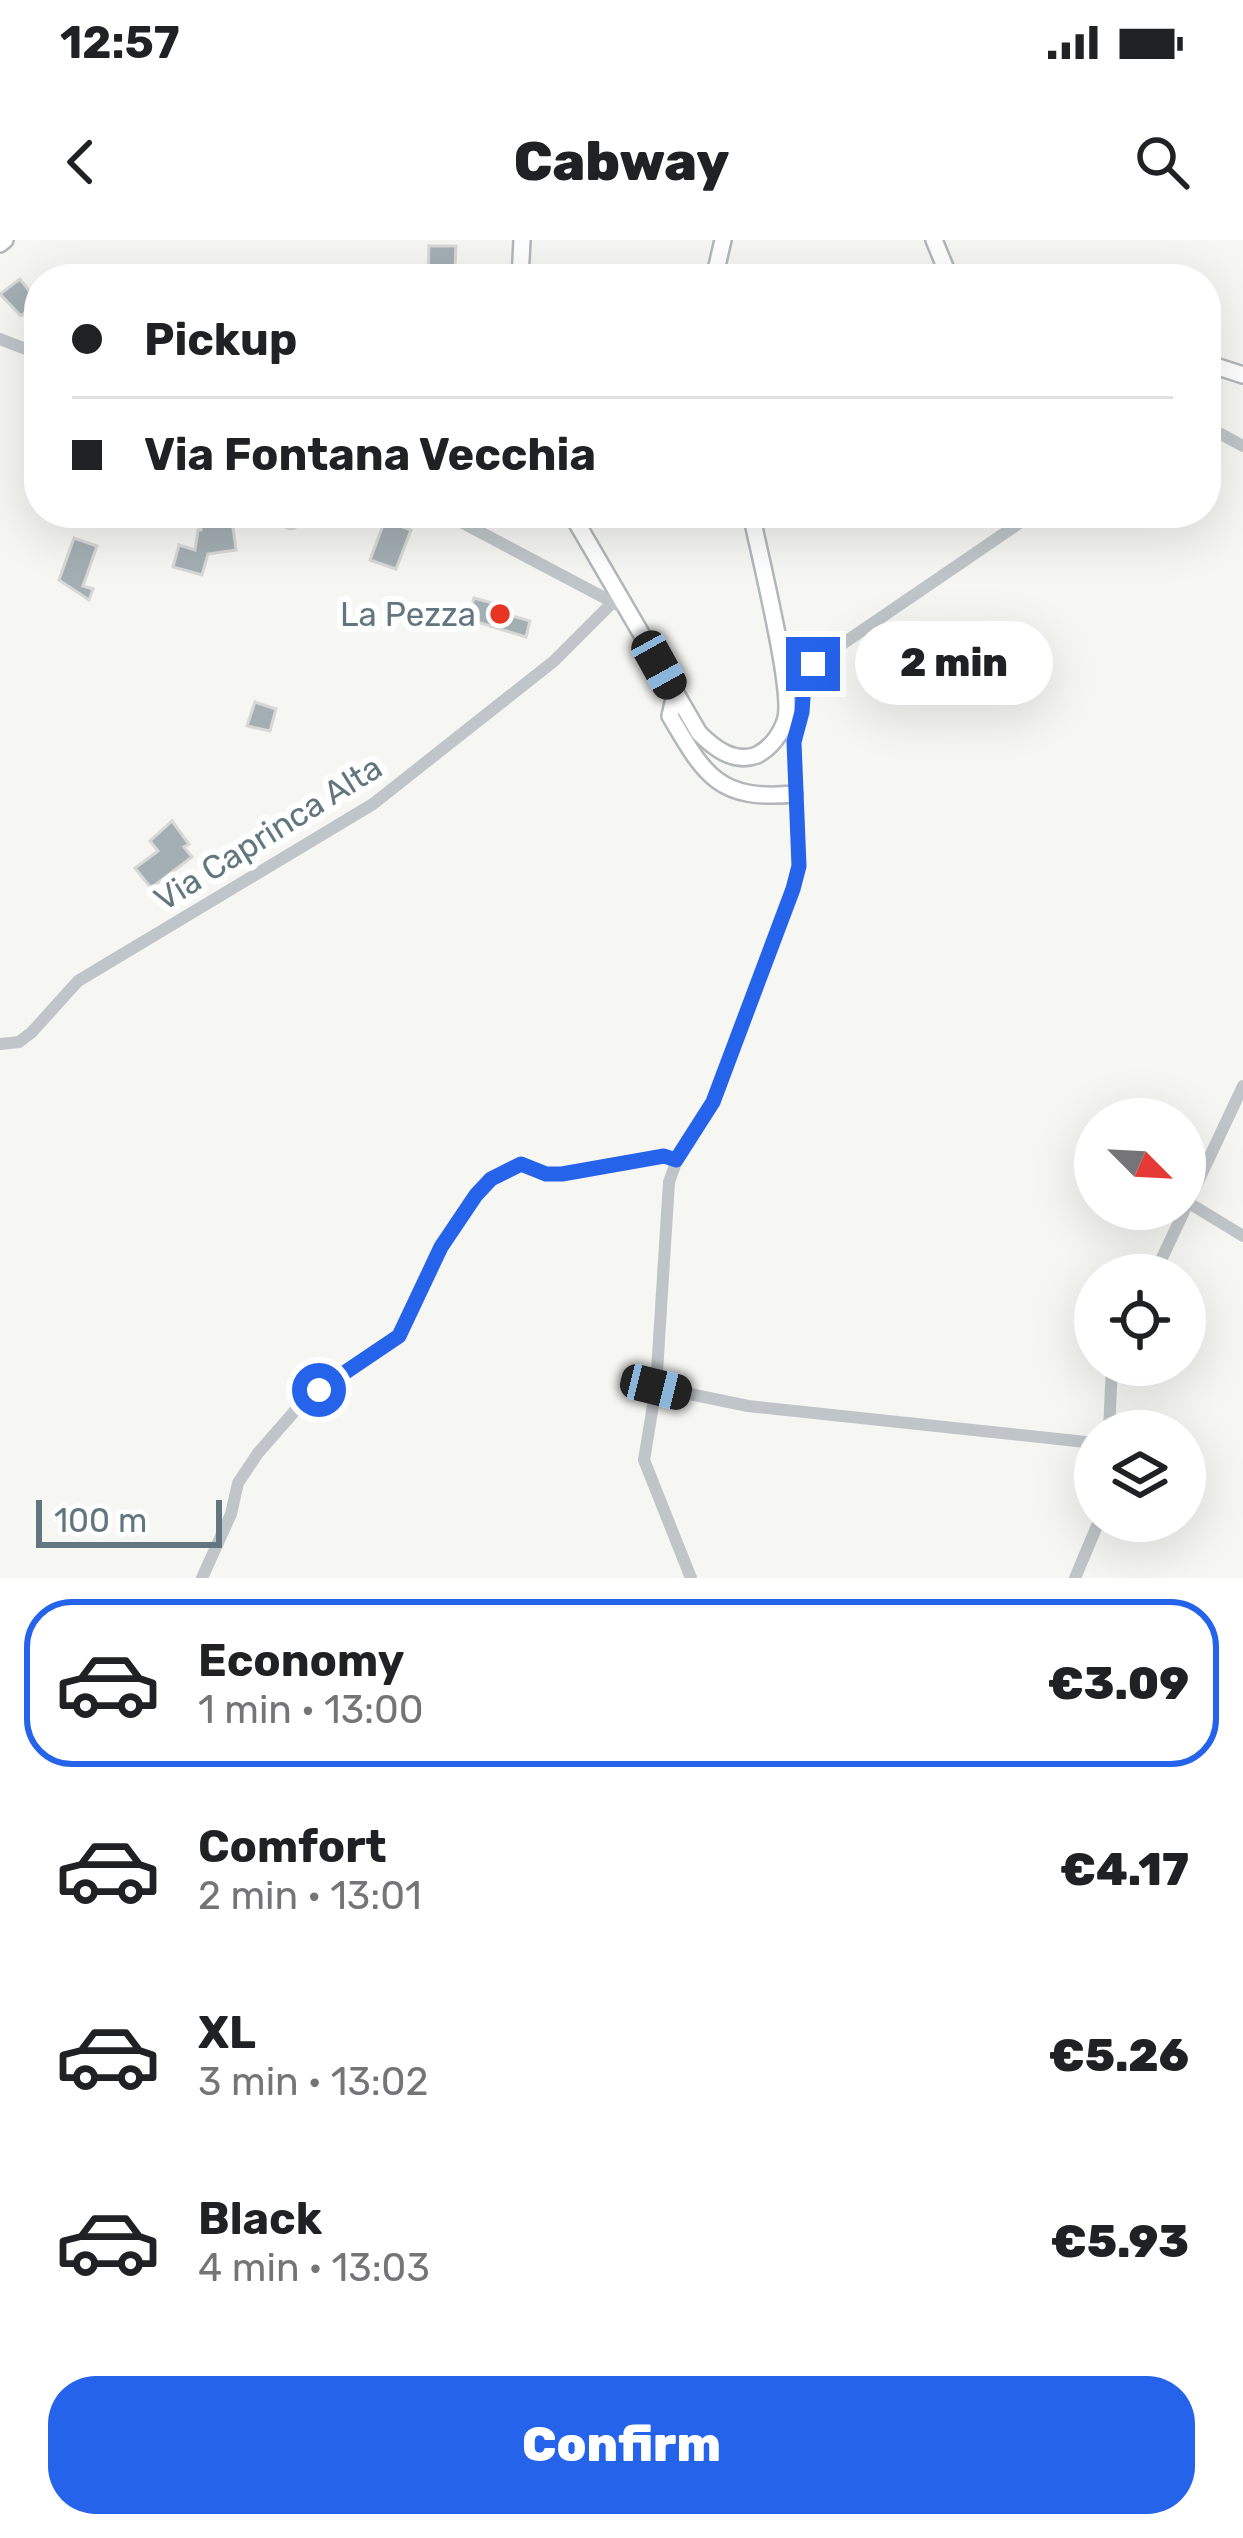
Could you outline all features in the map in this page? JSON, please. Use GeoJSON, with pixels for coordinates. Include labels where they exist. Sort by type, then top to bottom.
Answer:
{"type":"FeatureCollection","features":[{"type":"Feature","properties":{"kind":"main road"},"geometry":{"type":"LineString","coordinates":[[579,528],[619,605],[699,733],[727,755],[758,754],[769,747],[784,724],[787,702],[754,528]]}},
{"type":"Feature","properties":{"kind":"main road"},"geometry":{"type":"LineString","coordinates":[[675,694],[670,716],[693,756],[721,786],[765,797],[794,794]]}},
{"type":"Feature","properties":{"kind":"street"},"geometry":{"type":"LineString","coordinates":[[473,528],[619,605]]}},
{"type":"Feature","properties":{"kind":"street"},"geometry":{"type":"LineString","coordinates":[[691,1578],[644,1460],[656,1387],[667,1204],[676,1160],[713,1102],[793,889],[799,866],[794,742],[804,683],[813,664],[1012,528]]}},
{"type":"Feature","properties":{"kind":"street","name":"Via Caprinca Alta"},"geometry":{"type":"LineString","coordinates":[[0,1044],[19,1042],[32,1032],[78,980],[374,805],[619,605]]}},
{"type":"Feature","properties":{"kind":"street"},"geometry":{"type":"LineString","coordinates":[[784,724],[794,742]]}},
{"type":"Feature","properties":{"kind":"street"},"geometry":{"type":"LineString","coordinates":[[1206,1166],[1243,1086]]}},
{"type":"Feature","properties":{"kind":"street"},"geometry":{"type":"LineString","coordinates":[[202,1578],[231,1514],[238,1483],[259,1454],[300,1405],[399,1336],[441,1247],[491,1179],[521,1164],[546,1174],[562,1174],[664,1156],[676,1160]]}},
{"type":"Feature","properties":{"kind":"street"},"geometry":{"type":"LineString","coordinates":[[1206,1213],[1243,1236]]}},
{"type":"Feature","properties":{"kind":"street"},"geometry":{"type":"LineString","coordinates":[[656,1387],[748,1406],[1074,1441]]}},
{"type":"Feature","properties":{"kind":"street"},"geometry":{"type":"LineString","coordinates":[[1075,1578],[1090,1542]]}},
{"type":"Feature","properties":{"kind":"building"},"geometry":{"type":"Polygon","coordinates":[[[429,246],[456,246],[455,264],[428,264],[429,246]]]}},
{"type":"Feature","properties":{"kind":"building"},"geometry":{"type":"Polygon","coordinates":[[[20,279],[24,314],[21,316],[0,294],[20,279]]]}},
{"type":"Feature","properties":{"kind":"building"},"geometry":{"type":"Polygon","coordinates":[[[233,528],[236,550],[208,554],[202,575],[173,567],[179,545],[195,550],[201,530],[233,528]]]}},
{"type":"Feature","properties":{"kind":"building"},"geometry":{"type":"Polygon","coordinates":[[[382,528],[411,530],[396,569],[370,560],[382,528]]]}},
{"type":"Feature","properties":{"kind":"building"},"geometry":{"type":"Polygon","coordinates":[[[74,538],[97,546],[83,586],[93,589],[89,600],[59,580],[74,538]]]}},
{"type":"Feature","properties":{"kind":"building"},"geometry":{"type":"Polygon","coordinates":[[[474,598],[511,608],[509,615],[530,621],[526,637],[467,619],[474,598]]]}},
{"type":"Feature","properties":{"kind":"building"},"geometry":{"type":"Polygon","coordinates":[[[255,702],[276,709],[270,731],[247,726],[255,702]]]}},
{"type":"Feature","properties":{"kind":"building"},"geometry":{"type":"Polygon","coordinates":[[[172,821],[189,844],[184,847],[192,857],[151,888],[135,868],[158,851],[150,841],[172,821]]]}},
{"type":"Feature","properties":{"kind":"place","name":"La Pezza"},"geometry":{"type":"Point","coordinates":[500,614]}},
{"type":"Feature","properties":{"kind":"route"},"geometry":{"type":"LineString","coordinates":[[319,1390],[399,1336],[441,1247],[491,1179],[521,1164],[546,1174],[562,1174],[664,1156],[676,1160],[704,1120],[799,866],[794,742],[804,683],[813,664]]}}]}
